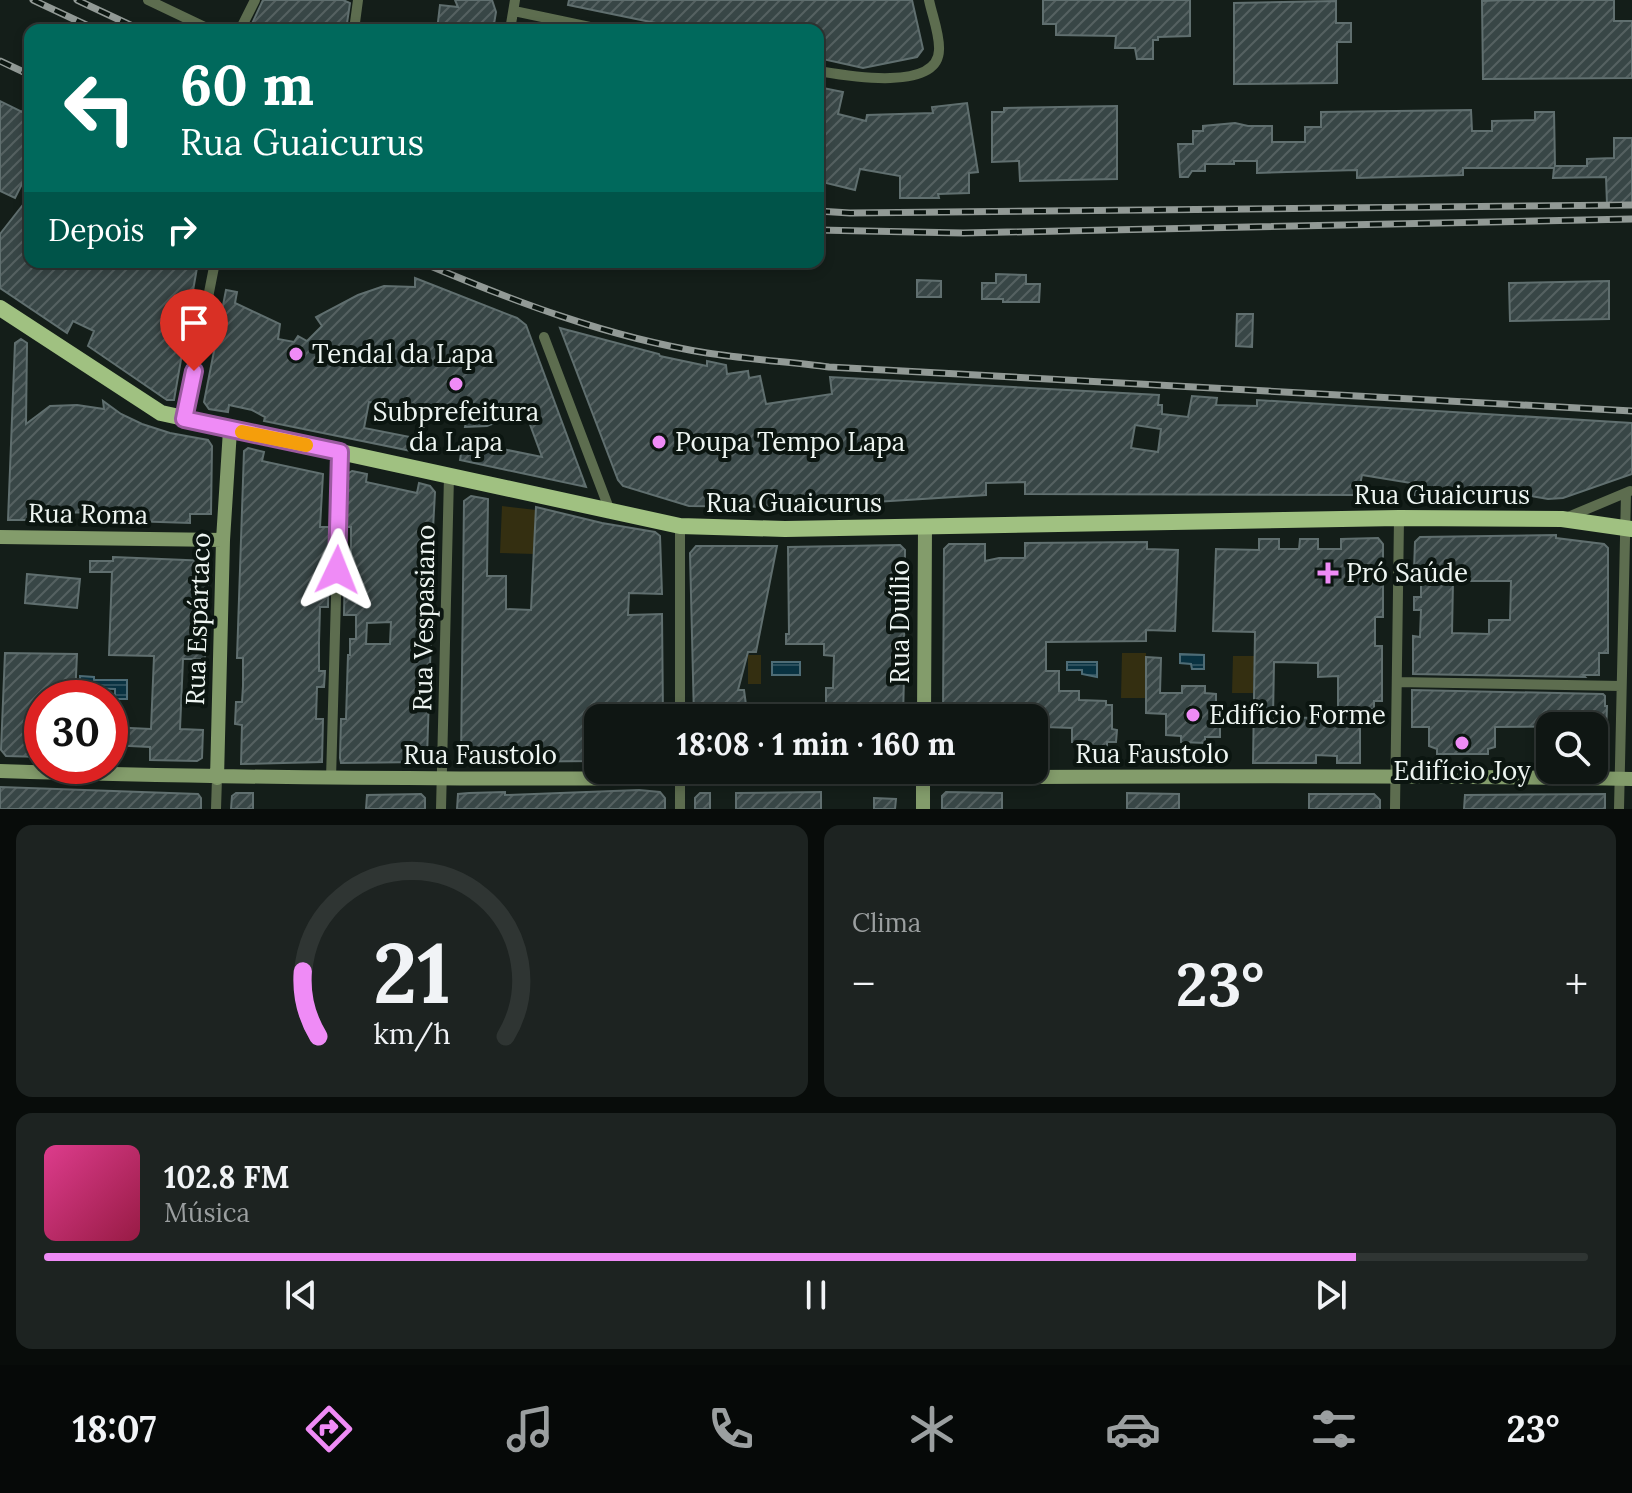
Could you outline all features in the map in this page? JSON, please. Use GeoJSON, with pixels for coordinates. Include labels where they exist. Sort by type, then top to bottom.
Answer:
{"type":"FeatureCollection","features":[{"type":"Feature","properties":{"kind":"main road","name":"Rua Guaicurus"},"geometry":{"type":"LineString","coordinates":[[0,308],[148,407],[184,419],[680,526],[785,529],[1399,518],[1562,519],[1628,528]]}},
{"type":"Feature","properties":{"kind":"street"},"geometry":{"type":"LineString","coordinates":[[148,0],[198,24]]}},
{"type":"Feature","properties":{"kind":"street"},"geometry":{"type":"LineString","coordinates":[[243,24],[255,0]]}},
{"type":"Feature","properties":{"kind":"street"},"geometry":{"type":"LineString","coordinates":[[355,24],[358,0]]}},
{"type":"Feature","properties":{"kind":"street"},"geometry":{"type":"LineString","coordinates":[[824,72],[876,80],[920,73],[931,66],[939,51],[929,0]]}},
{"type":"Feature","properties":{"kind":"street"},"geometry":{"type":"LineString","coordinates":[[514,6],[582,24]]}},
{"type":"Feature","properties":{"kind":"street"},"geometry":{"type":"LineString","coordinates":[[184,419],[214,268]]}},
{"type":"Feature","properties":{"kind":"street"},"geometry":{"type":"LineString","coordinates":[[544,337],[610,511]]}},
{"type":"Feature","properties":{"kind":"street","name":"Rua Espártaco"},"geometry":{"type":"LineString","coordinates":[[216,809],[223,540],[230,430]]}},
{"type":"Feature","properties":{"kind":"street"},"geometry":{"type":"LineString","coordinates":[[331,779],[340,452]]}},
{"type":"Feature","properties":{"kind":"street","name":"Rua Vespasiano"},"geometry":{"type":"LineString","coordinates":[[441,809],[449,476]]}},
{"type":"Feature","properties":{"kind":"street"},"geometry":{"type":"LineString","coordinates":[[1562,519],[1629,492],[1621,686],[1626,779],[1619,809]]}},
{"type":"Feature","properties":{"kind":"street"},"geometry":{"type":"LineString","coordinates":[[1395,809],[1399,518]]}},
{"type":"Feature","properties":{"kind":"street"},"geometry":{"type":"LineString","coordinates":[[680,526],[680,704]]}},
{"type":"Feature","properties":{"kind":"street","name":"Rua Duílio"},"geometry":{"type":"LineString","coordinates":[[924,704],[925,526]]}},
{"type":"Feature","properties":{"kind":"street","name":"Rua Roma"},"geometry":{"type":"LineString","coordinates":[[0,537],[223,540]]}},
{"type":"Feature","properties":{"kind":"street"},"geometry":{"type":"LineString","coordinates":[[1397,682],[1621,686]]}},
{"type":"Feature","properties":{"kind":"street","name":"Rua Faustolo"},"geometry":{"type":"LineString","coordinates":[[0,771],[217,778],[442,780],[584,776]]}},
{"type":"Feature","properties":{"kind":"street","name":"Rua Faustolo"},"geometry":{"type":"LineString","coordinates":[[1048,775],[1626,779]]}},
{"type":"Feature","properties":{"kind":"street"},"geometry":{"type":"LineString","coordinates":[[680,784],[680,809]]}},
{"type":"Feature","properties":{"kind":"street"},"geometry":{"type":"LineString","coordinates":[[923,784],[923,809]]}},
{"type":"Feature","properties":{"kind":"shaded area"},"geometry":{"type":"Polygon","coordinates":[[[502,506],[536,510],[535,554],[500,553],[502,506]]]}},
{"type":"Feature","properties":{"kind":"shaded area"},"geometry":{"type":"Polygon","coordinates":[[[1122,653],[1146,653],[1146,698],[1121,698],[1122,653]]]}},
{"type":"Feature","properties":{"kind":"shaded area"},"geometry":{"type":"Polygon","coordinates":[[[748,655],[761,655],[761,684],[748,684],[748,655]]]}},
{"type":"Feature","properties":{"kind":"shaded area"},"geometry":{"type":"Polygon","coordinates":[[[1233,656],[1254,656],[1253,693],[1232,693],[1233,656]]]}},
{"type":"Feature","properties":{"kind":"water"},"geometry":{"type":"Polygon","coordinates":[[[1180,654],[1204,655],[1204,669],[1192,669],[1191,664],[1180,663],[1180,654]]]}},
{"type":"Feature","properties":{"kind":"water"},"geometry":{"type":"Polygon","coordinates":[[[772,662],[800,662],[800,675],[772,675],[772,662]]]}},
{"type":"Feature","properties":{"kind":"water"},"geometry":{"type":"Polygon","coordinates":[[[1067,662],[1097,662],[1097,677],[1082,674],[1082,670],[1067,670],[1067,662]]]}},
{"type":"Feature","properties":{"kind":"water"},"geometry":{"type":"Polygon","coordinates":[[[80,676],[94,677],[94,680],[80,680],[80,676]]]}},
{"type":"Feature","properties":{"kind":"building"},"geometry":{"type":"Polygon","coordinates":[[[263,0],[343,0],[350,3],[347,24],[252,24],[263,0]]]}},
{"type":"Feature","properties":{"kind":"building"},"geometry":{"type":"Polygon","coordinates":[[[455,0],[492,0],[496,12],[494,24],[438,24],[440,5],[458,7],[455,0]]]}},
{"type":"Feature","properties":{"kind":"building"},"geometry":{"type":"Polygon","coordinates":[[[569,0],[912,0],[923,49],[917,57],[863,68],[824,59],[824,24],[660,24],[568,5],[569,0]]]}},
{"type":"Feature","properties":{"kind":"building"},"geometry":{"type":"Polygon","coordinates":[[[1043,0],[1190,0],[1190,36],[1158,37],[1158,40],[1153,40],[1153,59],[1137,59],[1135,48],[1115,48],[1116,36],[1056,35],[1056,24],[1043,24],[1043,0]]]}},
{"type":"Feature","properties":{"kind":"building"},"geometry":{"type":"Polygon","coordinates":[[[1614,0],[1614,21],[1632,21],[1632,78],[1483,79],[1482,1],[1614,0]]]}},
{"type":"Feature","properties":{"kind":"building"},"geometry":{"type":"Polygon","coordinates":[[[1336,1],[1336,23],[1351,23],[1351,42],[1337,42],[1337,83],[1234,84],[1234,3],[1336,1]]]}},
{"type":"Feature","properties":{"kind":"building"},"geometry":{"type":"Polygon","coordinates":[[[824,88],[843,92],[838,114],[866,121],[867,115],[933,113],[932,107],[967,103],[978,172],[969,173],[969,193],[938,194],[939,198],[900,198],[900,176],[860,169],[855,190],[824,182],[824,88]]]}},
{"type":"Feature","properties":{"kind":"building"},"geometry":{"type":"Polygon","coordinates":[[[0,101],[22,112],[24,108],[24,180],[15,198],[0,191],[0,101]]]}},
{"type":"Feature","properties":{"kind":"building"},"geometry":{"type":"Polygon","coordinates":[[[1117,106],[1117,179],[1020,181],[1019,161],[992,162],[992,112],[1004,112],[1004,108],[1117,106]]]}},
{"type":"Feature","properties":{"kind":"building"},"geometry":{"type":"Polygon","coordinates":[[[1471,110],[1472,131],[1492,131],[1492,121],[1535,120],[1535,112],[1554,112],[1555,166],[1587,166],[1587,159],[1614,158],[1614,138],[1632,138],[1632,203],[1607,204],[1606,177],[1553,178],[1554,168],[1463,168],[1463,175],[1357,178],[1357,170],[1257,173],[1257,161],[1234,161],[1234,164],[1205,164],[1205,171],[1192,171],[1188,177],[1180,177],[1178,144],[1193,144],[1193,131],[1203,131],[1203,126],[1235,123],[1272,126],[1272,142],[1305,142],[1305,127],[1321,127],[1321,112],[1471,110]]]}},
{"type":"Feature","properties":{"kind":"building"},"geometry":{"type":"Polygon","coordinates":[[[24,204],[24,268],[197,268],[174,400],[167,400],[88,346],[94,331],[73,321],[67,333],[0,288],[0,234],[24,204]]]}},
{"type":"Feature","properties":{"kind":"building"},"geometry":{"type":"Polygon","coordinates":[[[996,274],[1026,275],[1026,284],[1040,284],[1039,302],[982,299],[982,283],[996,283],[996,274]]]}},
{"type":"Feature","properties":{"kind":"building"},"geometry":{"type":"Polygon","coordinates":[[[415,278],[517,318],[526,325],[586,487],[460,460],[463,441],[542,457],[525,411],[487,426],[465,427],[466,422],[369,402],[364,428],[425,440],[421,453],[264,421],[265,417],[252,410],[229,405],[228,412],[209,409],[204,402],[226,290],[237,292],[235,303],[280,324],[278,339],[294,342],[298,336],[307,341],[322,326],[316,317],[358,295],[384,286],[415,287],[415,278]]]}},
{"type":"Feature","properties":{"kind":"building"},"geometry":{"type":"Polygon","coordinates":[[[917,280],[941,281],[941,297],[917,297],[917,280]]]}},
{"type":"Feature","properties":{"kind":"building"},"geometry":{"type":"Polygon","coordinates":[[[1609,281],[1609,319],[1510,321],[1509,283],[1609,281]]]}},
{"type":"Feature","properties":{"kind":"building"},"geometry":{"type":"Polygon","coordinates":[[[1237,314],[1253,314],[1252,347],[1236,346],[1237,314]]]}},
{"type":"Feature","properties":{"kind":"building"},"geometry":{"type":"Polygon","coordinates":[[[560,328],[660,356],[707,366],[707,361],[726,365],[727,374],[748,371],[749,378],[760,376],[766,404],[832,394],[830,377],[1159,395],[1158,405],[1162,405],[1162,414],[1188,417],[1192,396],[1217,398],[1216,405],[1257,406],[1257,400],[1632,423],[1632,474],[1563,498],[1548,499],[1531,496],[1415,495],[1417,484],[1362,475],[1358,495],[1025,494],[1025,482],[986,483],[986,495],[794,507],[689,506],[623,486],[618,480],[560,328]],[[1135,425],[1131,448],[1158,452],[1161,429],[1135,425]]]}},
{"type":"Feature","properties":{"kind":"building"},"geometry":{"type":"Polygon","coordinates":[[[21,339],[27,343],[26,424],[50,406],[77,405],[104,409],[103,401],[142,424],[208,440],[212,446],[211,514],[190,514],[190,523],[130,521],[129,512],[30,513],[30,520],[8,520],[15,343],[21,339]]]}},
{"type":"Feature","properties":{"kind":"building"},"geometry":{"type":"Polygon","coordinates":[[[248,448],[264,452],[262,461],[323,474],[320,527],[329,527],[328,607],[320,607],[319,671],[325,671],[324,687],[317,687],[316,719],[323,719],[322,762],[241,764],[242,725],[235,724],[236,702],[242,702],[243,686],[243,658],[237,658],[244,451],[248,448]]]}},
{"type":"Feature","properties":{"kind":"building"},"geometry":{"type":"Polygon","coordinates":[[[352,471],[367,474],[366,482],[417,493],[419,483],[430,486],[435,492],[433,529],[425,529],[424,553],[427,553],[423,635],[431,635],[427,757],[422,762],[341,763],[341,719],[346,719],[348,655],[350,639],[356,639],[356,615],[344,615],[345,559],[351,559],[351,527],[346,527],[347,474],[352,471]],[[391,622],[367,623],[366,644],[390,644],[391,622]]]}},
{"type":"Feature","properties":{"kind":"building"},"geometry":{"type":"Polygon","coordinates":[[[471,496],[488,499],[487,576],[506,576],[506,609],[531,610],[536,507],[655,532],[660,536],[662,594],[629,593],[628,615],[662,614],[663,704],[584,704],[584,761],[464,762],[461,759],[464,501],[471,496]]]}},
{"type":"Feature","properties":{"kind":"building"},"geometry":{"type":"Polygon","coordinates":[[[1556,535],[1556,538],[1604,544],[1608,548],[1608,653],[1599,653],[1599,675],[1413,674],[1413,636],[1420,637],[1421,610],[1414,610],[1414,597],[1421,597],[1421,570],[1414,570],[1415,542],[1420,537],[1556,535]],[[1453,581],[1452,633],[1489,634],[1489,620],[1510,620],[1511,581],[1453,581]]]}},
{"type":"Feature","properties":{"kind":"building"},"geometry":{"type":"Polygon","coordinates":[[[1378,538],[1383,544],[1383,617],[1375,617],[1375,646],[1382,646],[1382,701],[1374,701],[1374,709],[1360,708],[1360,763],[1337,763],[1337,756],[1316,755],[1316,763],[1253,763],[1255,632],[1213,631],[1216,549],[1259,550],[1259,539],[1279,539],[1279,549],[1299,549],[1300,539],[1318,539],[1318,549],[1341,549],[1341,539],[1378,538]],[[1274,662],[1273,717],[1317,718],[1318,710],[1338,710],[1338,676],[1318,677],[1318,663],[1274,662]]]}},
{"type":"Feature","properties":{"kind":"building"},"geometry":{"type":"Polygon","coordinates":[[[1147,542],[1147,549],[1178,550],[1175,631],[1146,630],[1146,641],[1046,642],[1046,671],[1059,671],[1059,691],[1079,691],[1079,700],[1106,701],[1106,705],[1112,705],[1112,729],[1117,730],[1116,742],[1107,742],[1107,748],[1098,748],[1098,762],[1083,761],[1083,742],[1072,742],[1072,728],[1048,727],[1048,704],[943,704],[944,549],[949,544],[985,544],[985,561],[1025,558],[1025,543],[1147,542]]]}},
{"type":"Feature","properties":{"kind":"building"},"geometry":{"type":"Polygon","coordinates":[[[900,545],[905,550],[904,656],[895,656],[895,676],[904,676],[903,704],[826,704],[826,688],[833,688],[834,656],[824,655],[824,644],[786,644],[786,634],[789,634],[788,547],[900,545]]]}},
{"type":"Feature","properties":{"kind":"building"},"geometry":{"type":"Polygon","coordinates":[[[696,546],[777,546],[756,652],[748,652],[738,690],[744,690],[746,704],[694,704],[690,553],[696,546]]]}},
{"type":"Feature","properties":{"kind":"building"},"geometry":{"type":"Polygon","coordinates":[[[113,557],[209,561],[205,659],[183,659],[180,729],[203,730],[202,758],[197,761],[150,760],[150,747],[128,746],[128,728],[151,729],[154,656],[109,655],[112,572],[90,572],[90,561],[113,561],[113,557]]]}},
{"type":"Feature","properties":{"kind":"building"},"geometry":{"type":"Polygon","coordinates":[[[27,574],[80,579],[77,608],[25,603],[27,574]]]}},
{"type":"Feature","properties":{"kind":"building"},"geometry":{"type":"Polygon","coordinates":[[[5,653],[77,654],[76,680],[24,680],[24,756],[6,756],[1,750],[5,653]]]}},
{"type":"Feature","properties":{"kind":"building"},"geometry":{"type":"Polygon","coordinates":[[[1146,657],[1161,658],[1160,693],[1182,693],[1182,686],[1205,686],[1205,693],[1216,694],[1216,726],[1220,726],[1220,737],[1205,737],[1205,743],[1181,742],[1181,736],[1166,735],[1166,714],[1146,713],[1146,657]]]}},
{"type":"Feature","properties":{"kind":"building"},"geometry":{"type":"Polygon","coordinates":[[[1412,690],[1603,694],[1607,706],[1607,712],[1536,712],[1536,727],[1495,727],[1495,747],[1488,749],[1488,754],[1437,754],[1437,749],[1429,746],[1429,727],[1412,727],[1412,690]]]}},
{"type":"Feature","properties":{"kind":"building"},"geometry":{"type":"Polygon","coordinates":[[[0,787],[198,794],[201,809],[0,809],[0,787]]]}},
{"type":"Feature","properties":{"kind":"building"},"geometry":{"type":"Polygon","coordinates":[[[660,792],[665,798],[665,809],[457,809],[458,794],[660,792]]]}},
{"type":"Feature","properties":{"kind":"building"},"geometry":{"type":"Polygon","coordinates":[[[821,792],[821,809],[736,809],[736,793],[821,792]]]}},
{"type":"Feature","properties":{"kind":"building"},"geometry":{"type":"Polygon","coordinates":[[[946,792],[1002,793],[1002,809],[942,809],[942,796],[946,792]]]}},
{"type":"Feature","properties":{"kind":"building"},"geometry":{"type":"Polygon","coordinates":[[[236,793],[253,793],[253,809],[231,809],[232,796],[236,793]]]}},
{"type":"Feature","properties":{"kind":"building"},"geometry":{"type":"Polygon","coordinates":[[[700,793],[710,793],[710,809],[695,809],[695,798],[700,793]]]}},
{"type":"Feature","properties":{"kind":"building"},"geometry":{"type":"Polygon","coordinates":[[[1127,793],[1179,794],[1179,809],[1127,809],[1127,793]]]}},
{"type":"Feature","properties":{"kind":"building"},"geometry":{"type":"Polygon","coordinates":[[[421,794],[425,798],[425,809],[366,809],[367,795],[421,794]]]}},
{"type":"Feature","properties":{"kind":"building"},"geometry":{"type":"Polygon","coordinates":[[[1309,794],[1374,794],[1380,800],[1380,809],[1309,809],[1309,794]]]}},
{"type":"Feature","properties":{"kind":"building"},"geometry":{"type":"Polygon","coordinates":[[[1605,794],[1605,809],[1464,809],[1465,795],[1605,794]]]}},
{"type":"Feature","properties":{"kind":"building"},"geometry":{"type":"Polygon","coordinates":[[[874,798],[896,799],[895,809],[874,809],[874,798]]]}},
{"type":"Feature","properties":{"kind":"railway"},"geometry":{"type":"LineString","coordinates":[[33,0],[84,24]]}},
{"type":"Feature","properties":{"kind":"railway"},"geometry":{"type":"LineString","coordinates":[[77,0],[128,24]]}},
{"type":"Feature","properties":{"kind":"railway"},"geometry":{"type":"LineString","coordinates":[[0,61],[24,72]]}},
{"type":"Feature","properties":{"kind":"railway"},"geometry":{"type":"LineString","coordinates":[[824,211],[1632,205]]}},
{"type":"Feature","properties":{"kind":"railway"},"geometry":{"type":"LineString","coordinates":[[824,230],[963,233],[1632,219]]}},
{"type":"Feature","properties":{"kind":"railway"},"geometry":{"type":"LineString","coordinates":[[436,268],[526,304],[633,338],[737,357],[829,367],[1632,411]]}},
{"type":"Feature","properties":{"kind":"slow traffic"},"geometry":{"type":"LineString","coordinates":[[242,432],[306,445]]}},
{"type":"Feature","properties":{"kind":"place","name":"Tendal da Lapa"},"geometry":{"type":"Point","coordinates":[296,354]}},
{"type":"Feature","properties":{"kind":"place","name":"Subprefeitura da Lapa"},"geometry":{"type":"Point","coordinates":[456,384]}},
{"type":"Feature","properties":{"kind":"place","name":"Poupa Tempo Lapa"},"geometry":{"type":"Point","coordinates":[659,442]}},
{"type":"Feature","properties":{"kind":"place","name":"Pró Saúde"},"geometry":{"type":"Point","coordinates":[1328,573]}},
{"type":"Feature","properties":{"kind":"place","name":"Edifício Forme"},"geometry":{"type":"Point","coordinates":[1193,715]}},
{"type":"Feature","properties":{"kind":"place","name":"Edifício Joy"},"geometry":{"type":"Point","coordinates":[1462,743]}},
{"type":"Feature","properties":{"kind":"route"},"geometry":{"type":"LineString","coordinates":[[194,371],[184,419],[340,452],[337,570]]}}]}
